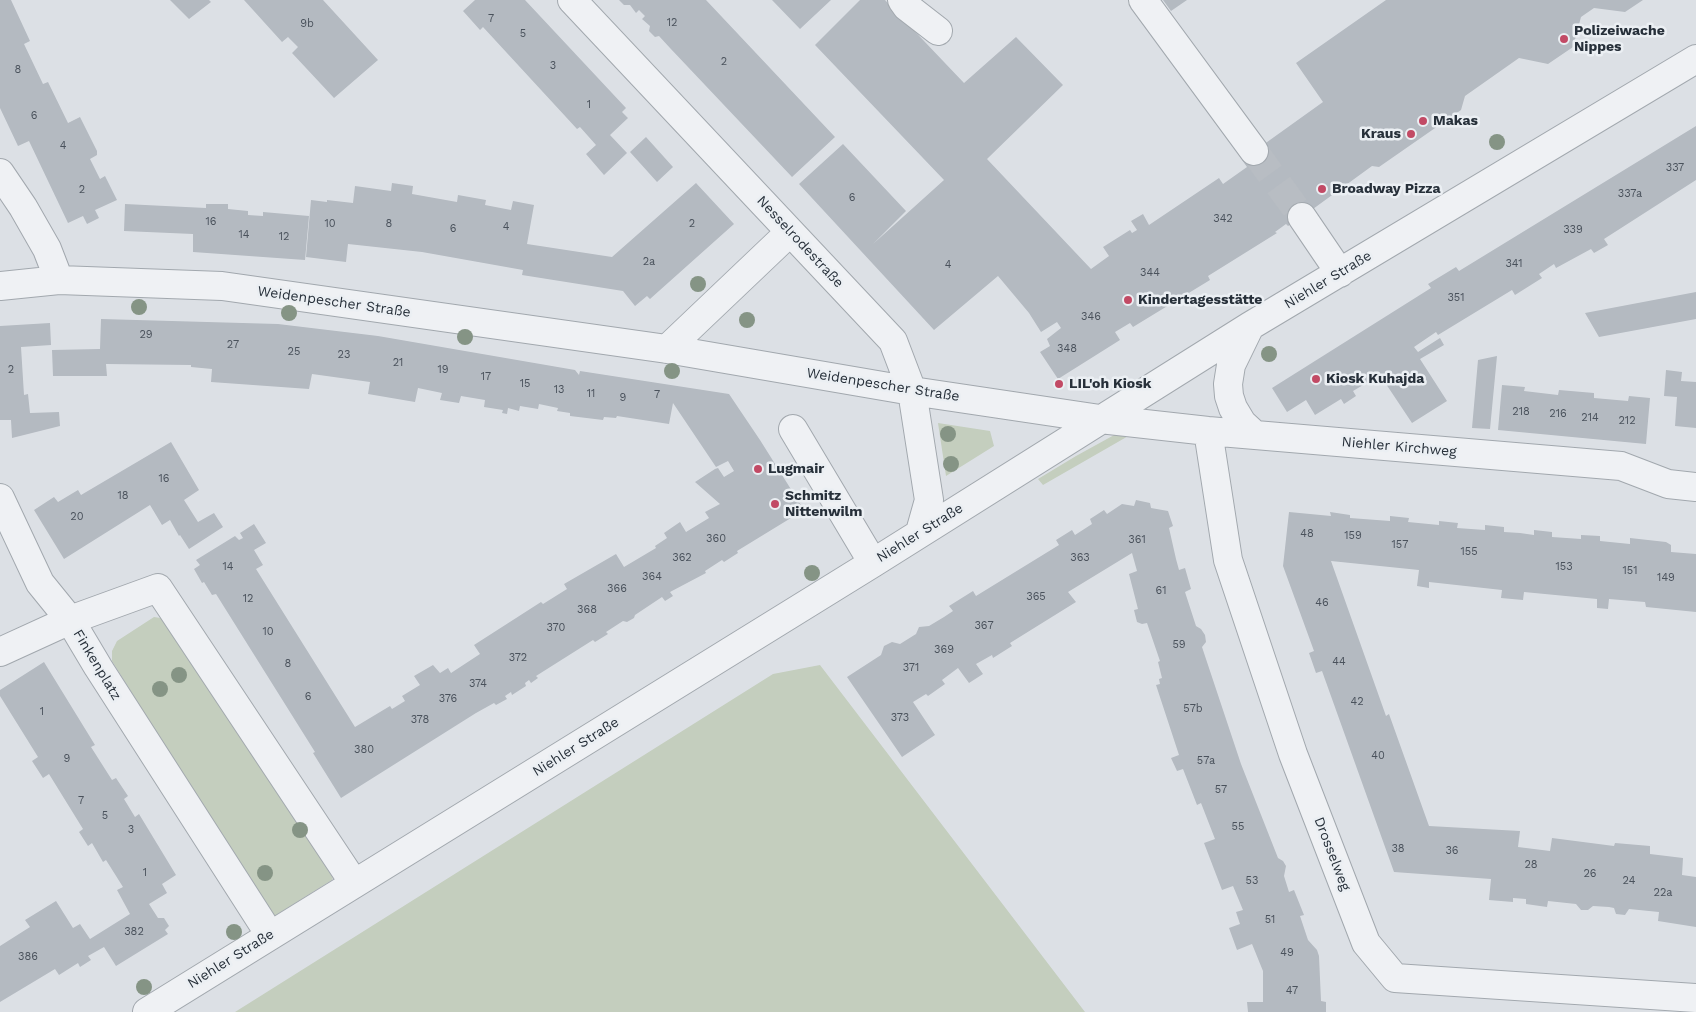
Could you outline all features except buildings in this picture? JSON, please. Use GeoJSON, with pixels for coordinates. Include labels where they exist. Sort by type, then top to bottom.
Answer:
{"type":"FeatureCollection","features":[{"type":"Feature","properties":{"kind":"street","name":"Nesselrodestraße"},"geometry":{"type":"LineString","coordinates":[[572,0],[893,340],[912,391],[929,500],[920,532]]}},
{"type":"Feature","properties":{"kind":"street"},"geometry":{"type":"LineString","coordinates":[[902,0],[938,31]]}},
{"type":"Feature","properties":{"kind":"street"},"geometry":{"type":"LineString","coordinates":[[1143,0],[1254,151]]}},
{"type":"Feature","properties":{"kind":"street","name":"Niehler Straße"},"geometry":{"type":"LineString","coordinates":[[147,1012],[873,563],[1250,326],[1696,59]]}},
{"type":"Feature","properties":{"kind":"street"},"geometry":{"type":"LineString","coordinates":[[0,173],[23,207],[47,249],[59,280]]}},
{"type":"Feature","properties":{"kind":"street"},"geometry":{"type":"LineString","coordinates":[[1302,217],[1340,273]]}},
{"type":"Feature","properties":{"kind":"street"},"geometry":{"type":"LineString","coordinates":[[667,349],[790,232]]}},
{"type":"Feature","properties":{"kind":"street","name":"Weidenpescher Straße"},"geometry":{"type":"LineString","coordinates":[[0,286],[59,280],[222,286],[667,349],[912,391],[1100,419]]}},
{"type":"Feature","properties":{"kind":"street"},"geometry":{"type":"LineString","coordinates":[[1250,326],[1230,365],[1228,384],[1233,408],[1242,423],[1255,435]]}},
{"type":"Feature","properties":{"kind":"street","name":"Niehler Kirchweg"},"geometry":{"type":"LineString","coordinates":[[1100,419],[1208,431],[1621,466],[1668,484],[1696,487]]}},
{"type":"Feature","properties":{"kind":"street"},"geometry":{"type":"LineString","coordinates":[[793,429],[873,563]]}},
{"type":"Feature","properties":{"kind":"street","name":"Drosselweg"},"geometry":{"type":"LineString","coordinates":[[1208,431],[1228,560],[1293,754],[1366,943],[1395,978],[1696,998]]}},
{"type":"Feature","properties":{"kind":"street"},"geometry":{"type":"LineString","coordinates":[[0,498],[40,583],[70,620],[0,652]]}},
{"type":"Feature","properties":{"kind":"street","name":"Finkenplatz"},"geometry":{"type":"LineString","coordinates":[[270,935],[102,675],[70,620],[158,588],[354,883]]}},
{"type":"Feature","properties":{"kind":"green space"},"geometry":{"type":"Polygon","coordinates":[[[938,423],[990,431],[994,446],[946,476],[938,423]]]}},
{"type":"Feature","properties":{"kind":"green space"},"geometry":{"type":"Polygon","coordinates":[[[1137,431],[1043,485],[1038,479],[1116,434],[1137,431]]]}},
{"type":"Feature","properties":{"kind":"green space"},"geometry":{"type":"Polygon","coordinates":[[[154,617],[167,619],[175,626],[333,878],[273,917],[271,917],[112,661],[112,651],[117,641],[154,617]]]}},
{"type":"Feature","properties":{"kind":"green space"},"geometry":{"type":"Polygon","coordinates":[[[820,665],[1085,1012],[235,1012],[773,674],[820,665]]]}},
{"type":"Feature","properties":{"kind":"tunnel"},"geometry":{"type":"LineString","coordinates":[[1254,151],[1302,217]]}},
{"type":"Feature","properties":{"kind":"place","name":"Polizeiwache Nippes"},"geometry":{"type":"Point","coordinates":[1564,39]}},
{"type":"Feature","properties":{"kind":"place","name":"Makas"},"geometry":{"type":"Point","coordinates":[1423,121]}},
{"type":"Feature","properties":{"kind":"place","name":"Kraus"},"geometry":{"type":"Point","coordinates":[1411,134]}},
{"type":"Feature","properties":{"kind":"place","name":"Broadway Pizza"},"geometry":{"type":"Point","coordinates":[1322,189]}},
{"type":"Feature","properties":{"kind":"place","name":"Kindertagesstätte"},"geometry":{"type":"Point","coordinates":[1128,300]}},
{"type":"Feature","properties":{"kind":"place","name":"Kiosk Kuhajda"},"geometry":{"type":"Point","coordinates":[1316,379]}},
{"type":"Feature","properties":{"kind":"place","name":"LIL'oh Kiosk"},"geometry":{"type":"Point","coordinates":[1059,384]}},
{"type":"Feature","properties":{"kind":"place","name":"Lugmair"},"geometry":{"type":"Point","coordinates":[758,469]}},
{"type":"Feature","properties":{"kind":"place","name":"Schmitz Nittenwilm"},"geometry":{"type":"Point","coordinates":[775,504]}}]}
